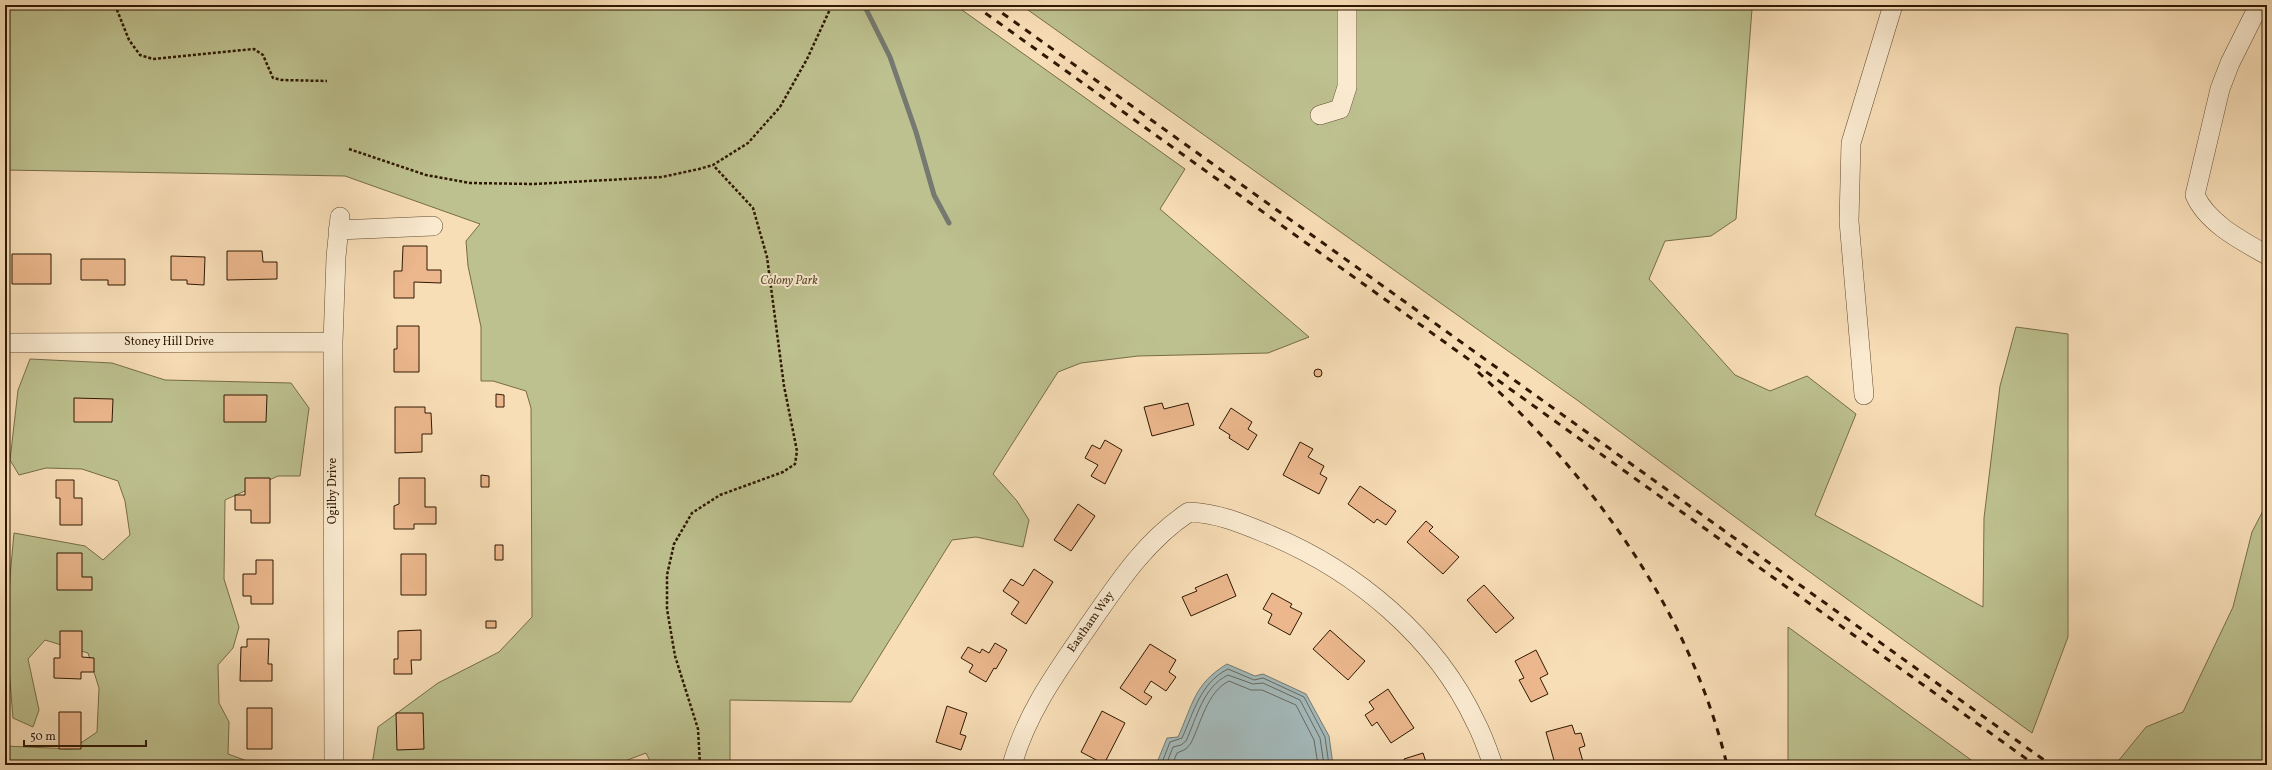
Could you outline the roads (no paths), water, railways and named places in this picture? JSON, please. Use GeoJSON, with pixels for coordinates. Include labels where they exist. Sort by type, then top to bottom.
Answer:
{"type":"FeatureCollection","features":[{"type":"Feature","properties":{"kind":"street"},"geometry":{"type":"LineString","coordinates":[[1320,115],[1340,109],[1347,87],[1347,5]]}},
{"type":"Feature","properties":{"kind":"street"},"geometry":{"type":"LineString","coordinates":[[1864,395],[1849,221],[1851,143],[1893,5]]}},
{"type":"Feature","properties":{"kind":"street"},"geometry":{"type":"LineString","coordinates":[[2259,5],[2230,63],[2220,89],[2195,195],[2209,216],[2246,243],[2267,255]]}},
{"type":"Feature","properties":{"kind":"street","name":"Ogilby Drive"},"geometry":{"type":"LineString","coordinates":[[334,765],[333,342],[339,224],[433,226]]}},
{"type":"Feature","properties":{"kind":"street","name":"Stoney Hill Drive"},"geometry":{"type":"LineString","coordinates":[[5,343],[333,342]]}},
{"type":"Feature","properties":{"kind":"street","name":"Eastham Way"},"geometry":{"type":"LineString","coordinates":[[1012,765],[1028,719],[1047,685],[1139,556],[1174,521],[1189,512],[1223,516],[1290,544],[1342,573],[1389,609],[1429,652],[1451,680],[1476,722],[1493,765]]}},
{"type":"Feature","properties":{"kind":"water"},"geometry":{"type":"Polygon","coordinates":[[[1227,664],[1255,676],[1263,674],[1306,694],[1329,736],[1333,765],[1156,765],[1167,738],[1178,737],[1191,705],[1201,687],[1208,679],[1227,664]]]}},
{"type":"Feature","properties":{"kind":"waterway"},"geometry":{"type":"LineString","coordinates":[[864,5],[890,57],[916,132],[934,195],[949,223]]}},
{"type":"Feature","properties":{"kind":"railway"},"geometry":{"type":"LineString","coordinates":[[974,5],[2035,765]]}},
{"type":"Feature","properties":{"kind":"railway"},"geometry":{"type":"LineString","coordinates":[[991,5],[2051,765]]}},
{"type":"Feature","properties":{"kind":"railway"},"geometry":{"type":"LineString","coordinates":[[1478,372],[1520,413],[1560,456],[1598,502],[1632,550],[1662,601],[1689,654],[1710,708],[1727,765]]}},
{"type":"Feature","properties":{"kind":"park label","name":"Colony Park"},"geometry":{"type":"Point","coordinates":[789,281]}}]}
